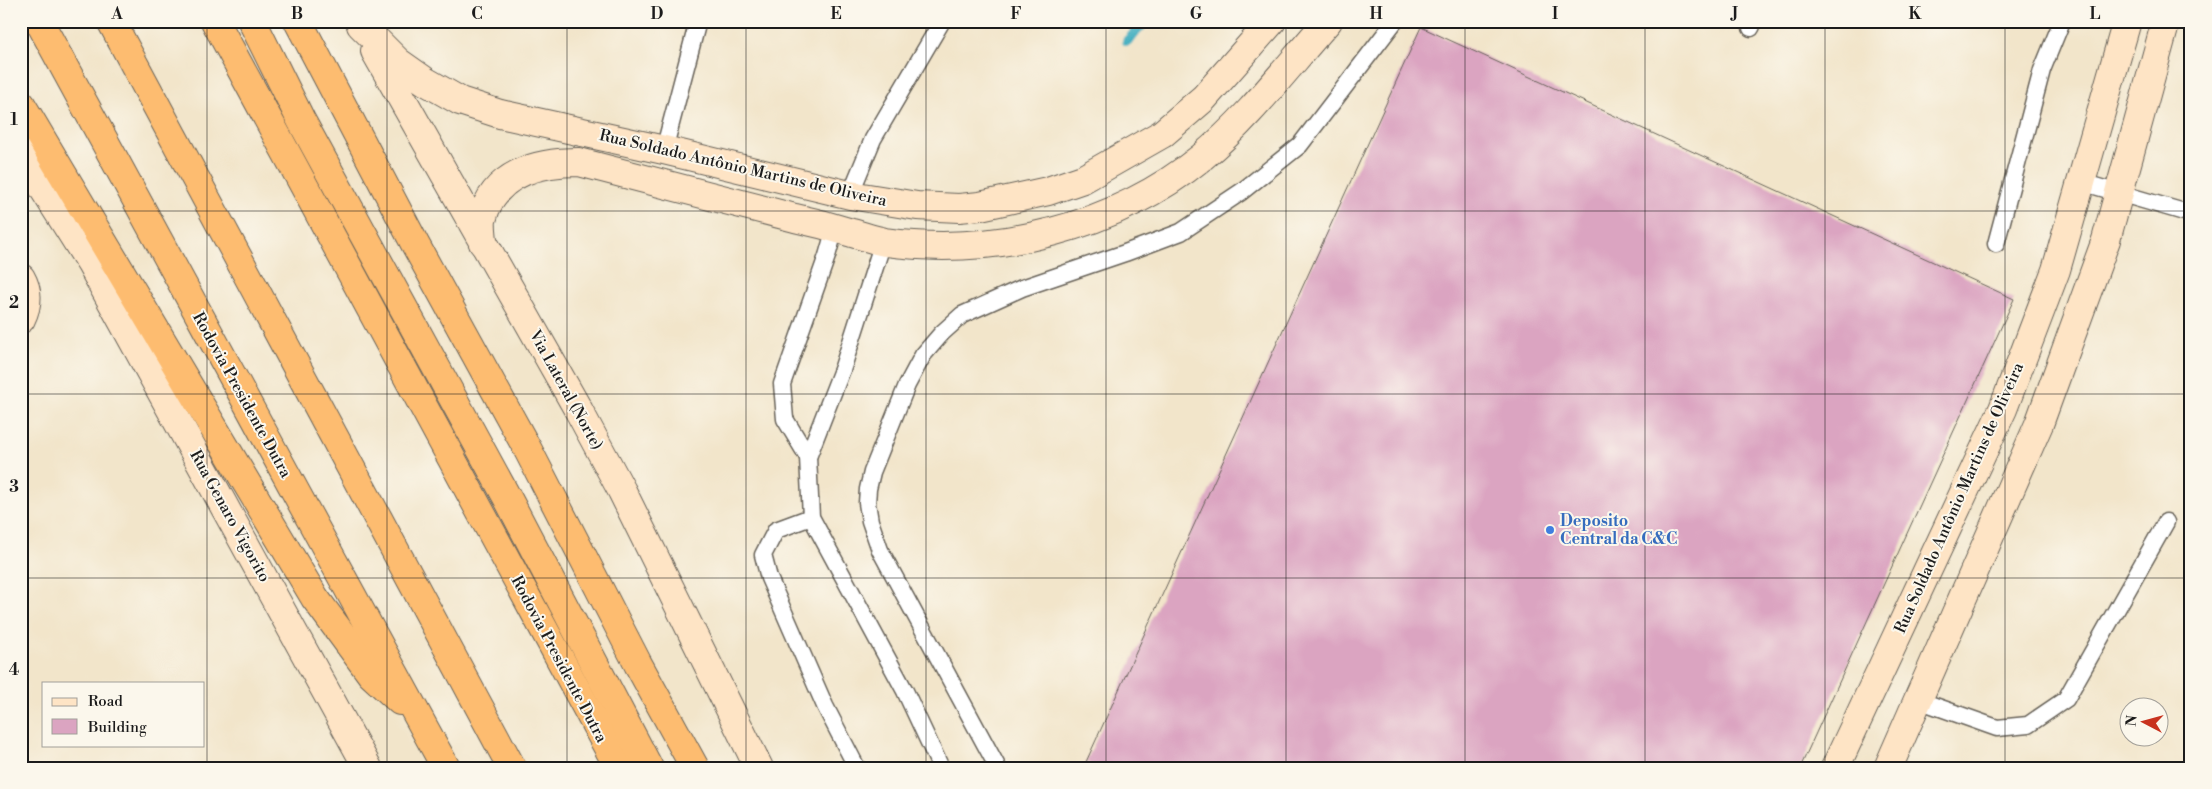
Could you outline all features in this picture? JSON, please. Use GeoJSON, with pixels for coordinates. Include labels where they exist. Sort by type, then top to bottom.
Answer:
{"type":"FeatureCollection","features":[{"type":"Feature","properties":{"kind":"highway","name":"Rodovia Presidente Dutra"},"geometry":{"type":"LineString","coordinates":[[39,21],[446,768]]}},
{"type":"Feature","properties":{"kind":"highway"},"geometry":{"type":"LineString","coordinates":[[111,21],[512,768]]}},
{"type":"Feature","properties":{"kind":"highway","name":"Rodovia Presidente Dutra"},"geometry":{"type":"LineString","coordinates":[[216,21],[619,768]]}},
{"type":"Feature","properties":{"kind":"highway"},"geometry":{"type":"LineString","coordinates":[[252,21],[301,120],[509,501],[649,768]]}},
{"type":"Feature","properties":{"kind":"highway"},"geometry":{"type":"LineString","coordinates":[[298,21],[415,244],[528,450],[638,664],[695,768]]}},
{"type":"Feature","properties":{"kind":"highway"},"geometry":{"type":"LineString","coordinates":[[21,104],[315,598],[371,674],[418,719]]}},
{"type":"Feature","properties":{"kind":"street","name":"Rua Soldado Antônio Martins de Oliveira"},"geometry":{"type":"LineString","coordinates":[[360,23],[398,62],[424,81],[460,101],[500,114],[664,150],[850,196],[917,206],[959,208],[980,206],[1048,191],[1083,179],[1162,134],[1204,98],[1272,21]]}},
{"type":"Feature","properties":{"kind":"street","name":"Rua Soldado Antônio Martins de Oliveira"},"geometry":{"type":"LineString","coordinates":[[483,243],[482,221],[487,207],[500,186],[523,170],[549,163],[562,162],[579,162],[883,242],[943,245],[1012,240],[1060,230],[1094,220],[1126,205],[1177,176],[1229,133],[1328,21]]}},
{"type":"Feature","properties":{"kind":"street","name":"Rua Soldado Antônio Martins de Oliveira"},"geometry":{"type":"LineString","coordinates":[[1835,768],[2002,409],[2056,270],[2127,21]]}},
{"type":"Feature","properties":{"kind":"street"},"geometry":{"type":"LineString","coordinates":[[1888,768],[2039,424],[2106,240],[2166,21]]}},
{"type":"Feature","properties":{"kind":"street","name":"Via Lateral (Norte)"},"geometry":{"type":"LineString","coordinates":[[360,23],[579,411],[622,491],[759,768]]}},
{"type":"Feature","properties":{"kind":"street","name":"Rua Genaro Vigorito"},"geometry":{"type":"LineString","coordinates":[[21,153],[91,264],[368,768]]}},
{"type":"Feature","properties":{"kind":"street"},"geometry":{"type":"LineString","coordinates":[[21,278],[27,292],[27,308],[21,319]]}},
{"type":"Feature","properties":{"kind":"lane"},"geometry":{"type":"LineString","coordinates":[[664,150],[698,21]]}},
{"type":"Feature","properties":{"kind":"lane"},"geometry":{"type":"LineString","coordinates":[[850,196],[873,139],[942,21]]}},
{"type":"Feature","properties":{"kind":"lane"},"geometry":{"type":"LineString","coordinates":[[998,768],[880,550],[870,521],[868,504],[870,481],[906,386],[923,355],[942,333],[962,316],[1022,288],[1181,232],[1241,192],[1300,145],[1395,21]]}},
{"type":"Feature","properties":{"kind":"lane"},"geometry":{"type":"LineString","coordinates":[[1996,244],[2042,70],[2062,21]]}},
{"type":"Feature","properties":{"kind":"lane"},"geometry":{"type":"LineString","coordinates":[[2081,182],[2191,214]]}},
{"type":"Feature","properties":{"kind":"lane"},"geometry":{"type":"LineString","coordinates":[[808,457],[785,418],[782,384],[835,228]]}},
{"type":"Feature","properties":{"kind":"lane"},"geometry":{"type":"LineString","coordinates":[[883,242],[843,366],[808,457],[810,517],[905,691],[941,768]]}},
{"type":"Feature","properties":{"kind":"lane"},"geometry":{"type":"LineString","coordinates":[[810,517],[776,530],[763,555],[770,578],[825,706],[857,768]]}},
{"type":"Feature","properties":{"kind":"lane"},"geometry":{"type":"LineString","coordinates":[[1918,700],[1997,728],[2028,725],[2066,699],[2166,522]]}},
{"type":"Feature","properties":{"kind":"building","name":"Deposito Central da C&C"},"geometry":{"type":"Polygon","coordinates":[[[1421,27],[2014,299],[1800,768],[1098,768],[1086,762],[1421,27]]]}},
{"type":"Feature","properties":{"kind":"waterway"},"geometry":{"type":"LineString","coordinates":[[1127,41],[1146,21]]}},
{"type":"Feature","properties":{"kind":"place","name":"Deposito Central da C&C"},"geometry":{"type":"Point","coordinates":[1550,530]}}]}
